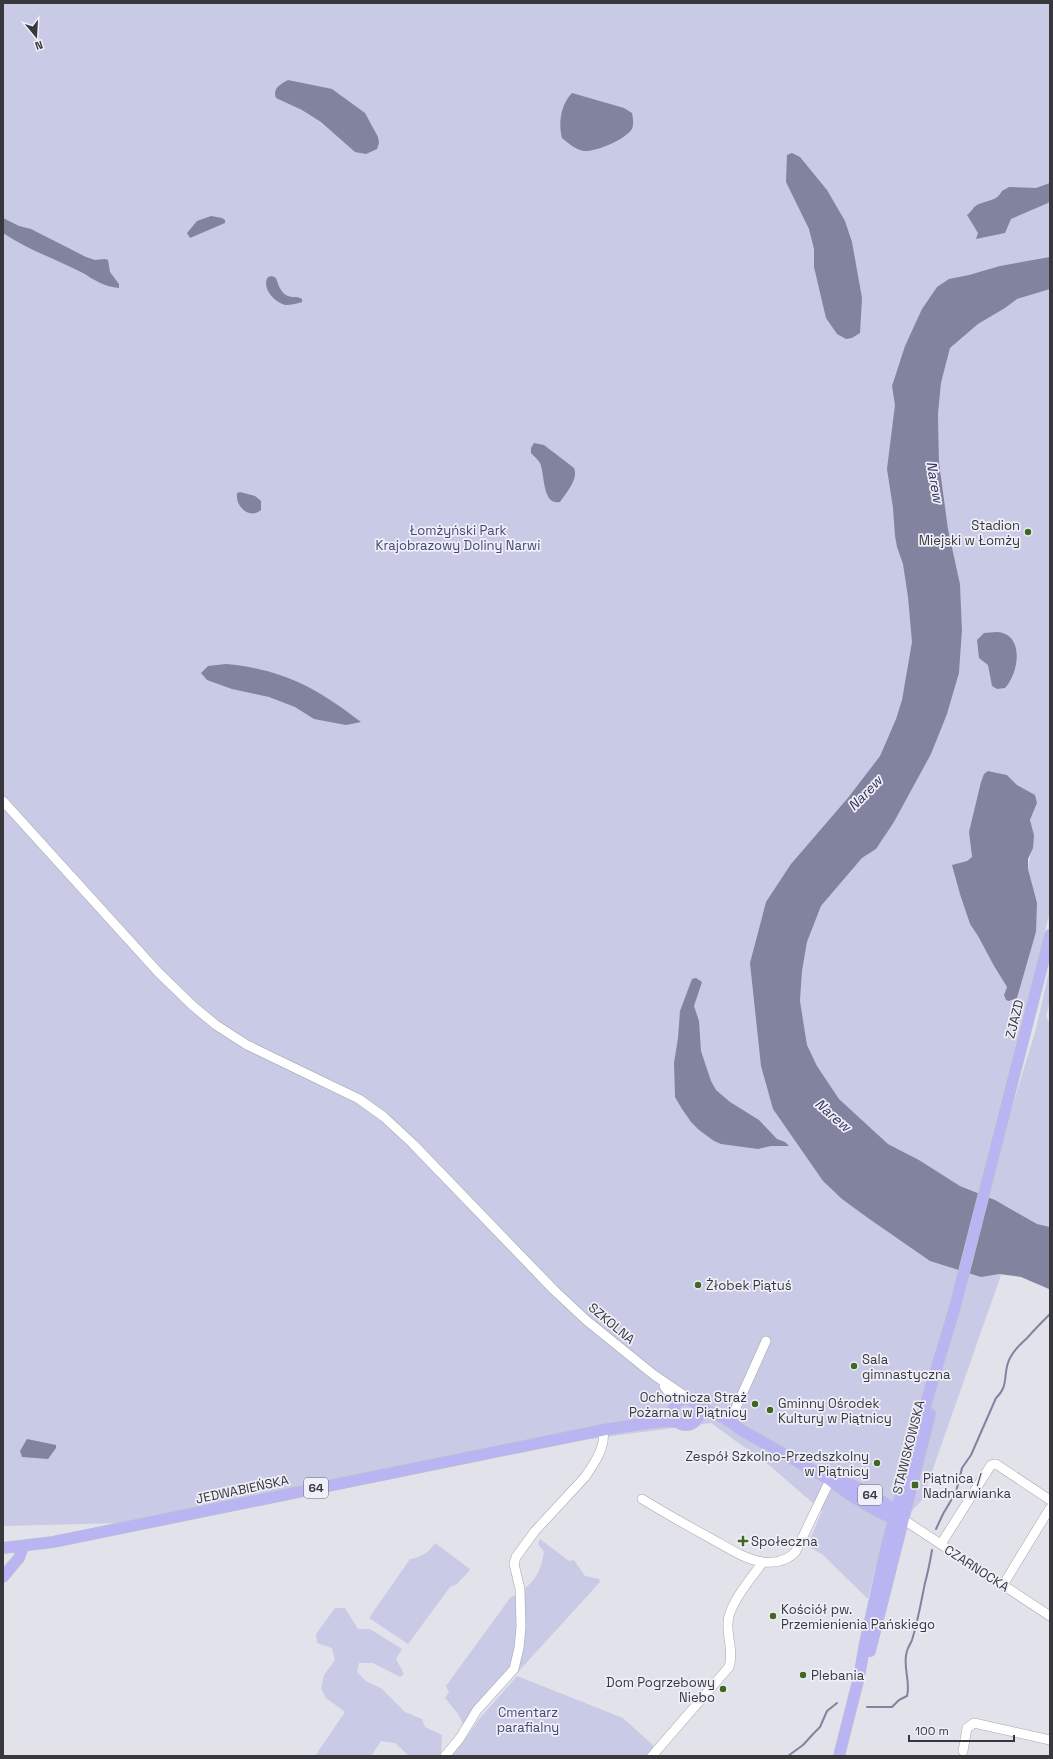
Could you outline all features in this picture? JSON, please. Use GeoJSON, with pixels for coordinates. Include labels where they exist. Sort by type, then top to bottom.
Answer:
{"type":"FeatureCollection","features":[{"type":"Feature","properties":{"kind":"main road","name":"ZJAZD"},"geometry":{"type":"LineString","coordinates":[[951,1322],[1050,935]]}},
{"type":"Feature","properties":{"kind":"main road","name":"STAWISKOWSKA"},"geometry":{"type":"LineString","coordinates":[[839,1756],[860,1678],[868,1660],[899,1517],[904,1485],[924,1410],[951,1322]]}},
{"type":"Feature","properties":{"kind":"main road","name":"STAWISKOWSKA"},"geometry":{"type":"LineString","coordinates":[[899,1517],[949,1338],[951,1322]]}},
{"type":"Feature","properties":{"kind":"main road","name":"64"},"geometry":{"type":"LineString","coordinates":[[674,1407],[680,1401],[688,1398],[694,1401],[699,1407],[730,1422],[743,1431],[830,1480],[840,1488],[899,1517]]}},
{"type":"Feature","properties":{"kind":"main road"},"geometry":{"type":"LineString","coordinates":[[674,1407],[673,1416],[677,1422]]}},
{"type":"Feature","properties":{"kind":"main road","name":"JEDWABIEŃSKA"},"geometry":{"type":"LineString","coordinates":[[23,1546],[53,1542],[606,1430],[662,1416],[674,1407]]}},
{"type":"Feature","properties":{"kind":"main road"},"geometry":{"type":"LineString","coordinates":[[698,1418],[699,1407]]}},
{"type":"Feature","properties":{"kind":"main road","name":"64"},"geometry":{"type":"LineString","coordinates":[[677,1422],[687,1424],[693,1423],[698,1418],[709,1419],[743,1431]]}},
{"type":"Feature","properties":{"kind":"main road","name":"JEDWABIEŃSKA"},"geometry":{"type":"LineString","coordinates":[[606,1430],[664,1421],[677,1422]]}},
{"type":"Feature","properties":{"kind":"main road","name":"64"},"geometry":{"type":"LineString","coordinates":[[830,1480],[844,1482],[881,1501],[899,1517]]}},
{"type":"Feature","properties":{"kind":"main road"},"geometry":{"type":"LineString","coordinates":[[881,1501],[894,1496],[904,1485]]}},
{"type":"Feature","properties":{"kind":"main road"},"geometry":{"type":"LineString","coordinates":[[3,1577],[19,1558],[23,1546]]}},
{"type":"Feature","properties":{"kind":"main road","name":"64"},"geometry":{"type":"LineString","coordinates":[[3,1548],[23,1546]]}},
{"type":"Feature","properties":{"kind":"street","name":"SZKOLNA"},"geometry":{"type":"LineString","coordinates":[[3,801],[158,972],[193,1006],[216,1025],[246,1045],[359,1099],[384,1118],[413,1144],[554,1290],[586,1320],[654,1375],[688,1398]]}},
{"type":"Feature","properties":{"kind":"street"},"geometry":{"type":"LineString","coordinates":[[730,1422],[766,1341]]}},
{"type":"Feature","properties":{"kind":"street","name":"SZKOLNA"},"geometry":{"type":"LineString","coordinates":[[654,1375],[666,1388],[674,1407]]}},
{"type":"Feature","properties":{"kind":"street"},"geometry":{"type":"LineString","coordinates":[[445,1756],[460,1738],[478,1710],[514,1668],[519,1648],[521,1627],[520,1588],[514,1564],[516,1557],[535,1531],[585,1477],[597,1457],[605,1439],[606,1430]]}},
{"type":"Feature","properties":{"kind":"street"},"geometry":{"type":"LineString","coordinates":[[941,1544],[992,1465],[996,1464],[1050,1500]]}},
{"type":"Feature","properties":{"kind":"street"},"geometry":{"type":"LineString","coordinates":[[642,1499],[735,1552],[763,1562],[780,1561],[788,1559],[792,1556],[806,1533],[830,1480]]}},
{"type":"Feature","properties":{"kind":"street"},"geometry":{"type":"LineString","coordinates":[[1003,1585],[1049,1514]]}},
{"type":"Feature","properties":{"kind":"street","name":"CZARNOCKA"},"geometry":{"type":"LineString","coordinates":[[899,1517],[1050,1616]]}},
{"type":"Feature","properties":{"kind":"street"},"geometry":{"type":"LineString","coordinates":[[652,1756],[729,1666],[732,1658],[728,1627],[729,1614],[763,1562]]}},
{"type":"Feature","properties":{"kind":"street"},"geometry":{"type":"LineString","coordinates":[[963,1751],[967,1728],[974,1723],[1050,1740]]}},
{"type":"Feature","properties":{"kind":"green space","name":"Łomżyński Park Krajobrazowy Doliny Narwi"},"geometry":{"type":"Polygon","coordinates":[[[3,3],[1050,3],[1050,260],[933,312],[924,594],[902,700],[896,719],[880,756],[847,799],[777,937],[812,1128],[1001,1275],[922,1500],[883,1541],[868,1599],[822,1554],[807,1546],[822,1511],[769,1465],[711,1423],[461,1456],[123,1523],[3,1526],[3,3]]]}},
{"type":"Feature","properties":{"kind":"green space"},"geometry":{"type":"Polygon","coordinates":[[[1050,289],[1050,911],[978,1193],[960,1186],[919,1160],[888,1144],[839,1099],[817,1066],[807,1045],[800,1001],[802,971],[807,942],[821,906],[862,858],[876,849],[894,822],[931,754],[947,714],[959,673],[962,629],[960,584],[948,529],[939,462],[938,414],[941,383],[950,348],[978,324],[1017,299],[1050,289]],[[989,771],[969,832],[972,857],[967,861],[953,865],[970,924],[1007,987],[1004,995],[1017,998],[1036,932],[1036,919],[1028,869],[1034,835],[1030,820],[1037,803],[1028,791],[1017,785],[1007,775],[989,771]]]}},
{"type":"Feature","properties":{"kind":"green space"},"geometry":{"type":"Polygon","coordinates":[[[1050,967],[1050,1001],[1046,1016],[1050,1022],[1050,1227],[1037,1224],[989,1197],[1011,1111],[1036,1029],[1050,967]]]}},
{"type":"Feature","properties":{"kind":"green space"},"geometry":{"type":"Polygon","coordinates":[[[540,1539],[569,1561],[574,1560],[585,1576],[599,1579],[600,1582],[478,1716],[463,1724],[458,1714],[445,1698],[449,1692],[446,1686],[510,1598],[529,1585],[537,1574],[544,1552],[538,1544],[540,1539]]]}},
{"type":"Feature","properties":{"kind":"green space"},"geometry":{"type":"Polygon","coordinates":[[[435,1543],[470,1569],[457,1584],[450,1587],[408,1644],[369,1618],[410,1559],[424,1554],[435,1543]]]}},
{"type":"Feature","properties":{"kind":"green space"},"geometry":{"type":"Polygon","coordinates":[[[335,1608],[345,1608],[358,1629],[370,1629],[402,1649],[396,1659],[404,1674],[400,1677],[373,1663],[359,1663],[357,1672],[367,1682],[381,1688],[405,1712],[422,1719],[425,1727],[442,1735],[441,1756],[409,1756],[395,1743],[381,1741],[371,1756],[315,1756],[345,1712],[326,1698],[321,1688],[324,1675],[335,1660],[332,1648],[317,1643],[316,1634],[335,1608]]]}},
{"type":"Feature","properties":{"kind":"green space","name":"Cmentarz parafialny"},"geometry":{"type":"Polygon","coordinates":[[[517,1676],[623,1718],[656,1748],[648,1756],[450,1756],[469,1734],[479,1719],[517,1676]]]}},
{"type":"Feature","properties":{"kind":"water"},"geometry":{"type":"Polygon","coordinates":[[[288,80],[332,89],[365,113],[378,137],[379,143],[377,149],[366,154],[355,152],[321,122],[302,110],[276,98],[276,89],[288,80]]]}},
{"type":"Feature","properties":{"kind":"water"},"geometry":{"type":"Polygon","coordinates":[[[572,93],[624,108],[632,113],[632,129],[624,137],[603,147],[589,151],[575,148],[562,138],[560,126],[563,108],[568,97],[572,93]]]}},
{"type":"Feature","properties":{"kind":"water"},"geometry":{"type":"Polygon","coordinates":[[[792,153],[800,157],[827,190],[845,221],[852,242],[862,298],[860,333],[852,338],[846,339],[837,334],[826,318],[814,267],[814,249],[809,229],[786,182],[787,155],[792,153]]]}},
{"type":"Feature","properties":{"kind":"water"},"geometry":{"type":"Polygon","coordinates":[[[1050,183],[1050,201],[1048,203],[1011,219],[1005,233],[976,239],[978,233],[967,215],[975,206],[998,197],[1002,191],[1009,187],[1036,188],[1050,183]]]}},
{"type":"Feature","properties":{"kind":"water"},"geometry":{"type":"Polygon","coordinates":[[[211,216],[222,218],[225,220],[225,223],[190,238],[187,233],[197,221],[211,216]]]}},
{"type":"Feature","properties":{"kind":"water"},"geometry":{"type":"Polygon","coordinates":[[[3,218],[19,226],[31,229],[86,257],[95,260],[108,260],[110,272],[119,284],[119,288],[100,283],[3,233],[3,218]]]}},
{"type":"Feature","properties":{"kind":"water","name":"Narew"},"geometry":{"type":"Polygon","coordinates":[[[1050,257],[1050,289],[1017,299],[978,324],[950,348],[941,383],[938,414],[939,462],[948,529],[960,584],[962,630],[959,673],[947,714],[931,754],[894,822],[876,849],[862,858],[821,906],[807,942],[802,971],[800,1001],[807,1045],[817,1066],[839,1099],[888,1144],[919,1160],[960,1186],[995,1200],[1037,1224],[1050,1227],[1049,1289],[1021,1277],[999,1274],[981,1277],[930,1261],[842,1199],[823,1181],[773,1109],[761,1066],[750,963],[766,902],[791,864],[847,799],[880,756],[896,719],[902,700],[912,642],[908,597],[903,564],[895,536],[893,508],[887,469],[895,405],[892,386],[905,346],[922,309],[937,287],[949,279],[1000,266],[1050,257]]]}},
{"type":"Feature","properties":{"kind":"water"},"geometry":{"type":"Polygon","coordinates":[[[272,276],[276,278],[283,293],[302,299],[302,302],[286,305],[274,298],[266,286],[268,277],[272,276]]]}},
{"type":"Feature","properties":{"kind":"water"},"geometry":{"type":"Polygon","coordinates":[[[534,443],[544,445],[574,468],[575,477],[560,502],[554,502],[547,494],[542,468],[540,463],[531,453],[531,448],[534,443]]]}},
{"type":"Feature","properties":{"kind":"water"},"geometry":{"type":"Polygon","coordinates":[[[240,492],[255,496],[261,501],[261,510],[256,513],[252,513],[244,510],[238,503],[237,493],[240,492]]]}},
{"type":"Feature","properties":{"kind":"water"},"geometry":{"type":"Polygon","coordinates":[[[997,632],[1006,634],[1012,639],[1016,647],[1017,655],[1014,673],[1010,681],[1005,688],[997,689],[992,686],[988,665],[979,658],[977,640],[984,633],[997,632]]]}},
{"type":"Feature","properties":{"kind":"water"},"geometry":{"type":"Polygon","coordinates":[[[226,664],[265,670],[298,682],[329,699],[361,722],[346,725],[314,719],[295,707],[269,697],[232,689],[207,680],[201,673],[208,666],[226,664]]]}},
{"type":"Feature","properties":{"kind":"water"},"geometry":{"type":"Polygon","coordinates":[[[988,771],[1007,775],[1017,785],[1035,795],[1037,803],[1030,820],[1034,835],[1033,848],[1028,859],[1028,869],[1037,903],[1036,932],[1017,998],[1009,1001],[1006,1000],[1004,995],[1007,987],[970,924],[952,865],[967,861],[972,857],[969,832],[981,782],[984,774],[988,771]]]}},
{"type":"Feature","properties":{"kind":"water"},"geometry":{"type":"Polygon","coordinates":[[[696,978],[702,982],[694,1006],[699,1021],[701,1051],[711,1081],[716,1090],[730,1102],[759,1120],[777,1139],[785,1142],[789,1146],[771,1146],[758,1149],[721,1144],[714,1141],[691,1122],[675,1097],[674,1063],[680,1011],[692,979],[696,978]]]}},
{"type":"Feature","properties":{"kind":"water"},"geometry":{"type":"Polygon","coordinates":[[[27,1439],[56,1445],[56,1448],[48,1459],[22,1457],[20,1451],[27,1439]]]}},
{"type":"Feature","properties":{"kind":"waterway"},"geometry":{"type":"LineString","coordinates":[[936,1529],[956,1492],[962,1468],[971,1455],[996,1398],[1003,1388],[1006,1369],[1010,1358],[1018,1346],[1050,1314]]}},
{"type":"Feature","properties":{"kind":"waterway"},"geometry":{"type":"LineString","coordinates":[[867,1707],[892,1707],[899,1700],[907,1696],[908,1685],[905,1662],[907,1650],[916,1626],[932,1550]]}},
{"type":"Feature","properties":{"kind":"waterway"},"geometry":{"type":"LineString","coordinates":[[788,1756],[803,1745],[820,1727],[827,1711],[837,1703]]}},
{"type":"Feature","properties":{"kind":"place","name":"Stadion Miejski w Łomży"},"geometry":{"type":"Point","coordinates":[1028,532]}},
{"type":"Feature","properties":{"kind":"place","name":"Żłobek Piątuś"},"geometry":{"type":"Point","coordinates":[698,1285]}},
{"type":"Feature","properties":{"kind":"place","name":"Sala gimnastyczna"},"geometry":{"type":"Point","coordinates":[854,1366]}},
{"type":"Feature","properties":{"kind":"place","name":"Ochotnicza Straż Pożarna w Piątnicy"},"geometry":{"type":"Point","coordinates":[755,1404]}},
{"type":"Feature","properties":{"kind":"place","name":"Gminny Ośrodek Kultury w Piątnicy"},"geometry":{"type":"Point","coordinates":[770,1410]}},
{"type":"Feature","properties":{"kind":"place","name":"Zespół Szkolno-Przedszkolny w Piątnicy"},"geometry":{"type":"Point","coordinates":[877,1463]}},
{"type":"Feature","properties":{"kind":"place","name":"Piątnica / Nadnarwianka"},"geometry":{"type":"Point","coordinates":[915,1485]}},
{"type":"Feature","properties":{"kind":"place","name":"Społeczna"},"geometry":{"type":"Point","coordinates":[743,1541]}},
{"type":"Feature","properties":{"kind":"place","name":"Kościół pw. Przemienienia Pańskiego"},"geometry":{"type":"Point","coordinates":[773,1616]}},
{"type":"Feature","properties":{"kind":"place","name":"Plebania"},"geometry":{"type":"Point","coordinates":[803,1675]}},
{"type":"Feature","properties":{"kind":"place","name":"Dom Pogrzebowy Niebo"},"geometry":{"type":"Point","coordinates":[723,1689]}}]}
